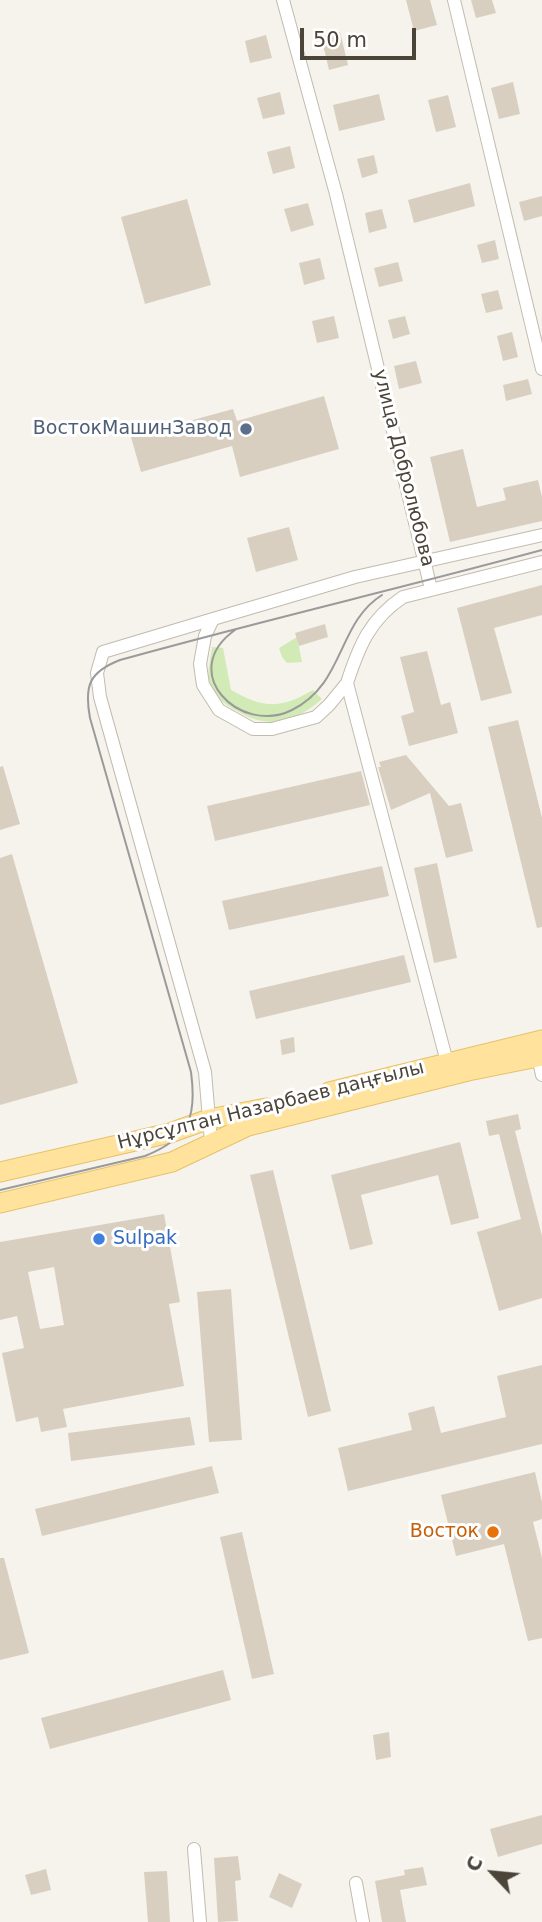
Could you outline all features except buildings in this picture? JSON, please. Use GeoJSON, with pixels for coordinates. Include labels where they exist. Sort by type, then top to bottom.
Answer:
{"type":"FeatureCollection","features":[{"type":"Feature","properties":{"kind":"main road","name":"Нұрсұлтан Назарбаев даңғылы"},"geometry":{"type":"LineString","coordinates":[[0,1172],[170,1133],[209,1119],[245,1113],[447,1062],[540,1054]]}},
{"type":"Feature","properties":{"kind":"main road","name":"Нұрсұлтан Назарбаев даңғылы"},"geometry":{"type":"LineString","coordinates":[[0,1203],[172,1162],[248,1126],[540,1054]]}},
{"type":"Feature","properties":{"kind":"street","name":"улица Добролюбова"},"geometry":{"type":"LineString","coordinates":[[213,619],[205,636],[200,664],[203,685],[219,710],[253,729],[272,729],[316,716],[329,705],[347,682],[370,628],[386,608],[403,597],[431,589],[336,194],[283,0]]}},
{"type":"Feature","properties":{"kind":"street"},"geometry":{"type":"LineString","coordinates":[[454,0],[542,369]]}},
{"type":"Feature","properties":{"kind":"street"},"geometry":{"type":"LineString","coordinates":[[211,1142],[205,1072],[100,697],[97,673],[103,652],[355,577],[542,535]]}},
{"type":"Feature","properties":{"kind":"street"},"geometry":{"type":"LineString","coordinates":[[431,589],[542,562]]}},
{"type":"Feature","properties":{"kind":"street"},"geometry":{"type":"LineString","coordinates":[[347,682],[447,1062]]}},
{"type":"Feature","properties":{"kind":"street"},"geometry":{"type":"LineString","coordinates":[[194,1849],[200,1922]]}},
{"type":"Feature","properties":{"kind":"street"},"geometry":{"type":"LineString","coordinates":[[356,1883],[363,1922]]}},
{"type":"Feature","properties":{"kind":"green space"},"geometry":{"type":"Polygon","coordinates":[[[297,637],[302,662],[287,663],[279,648],[297,637]]]}},
{"type":"Feature","properties":{"kind":"green space"},"geometry":{"type":"Polygon","coordinates":[[[212,647],[223,648],[231,690],[243,696],[272,704],[291,701],[313,690],[322,699],[301,714],[281,721],[260,721],[249,717],[227,705],[213,690],[209,675],[212,647]]]}},
{"type":"Feature","properties":{"kind":"tram line"},"geometry":{"type":"LineString","coordinates":[[0,1190],[145,1156],[172,1142],[181,1133],[191,1114],[191,1072],[90,718],[88,697],[95,675],[120,660],[542,550]]}},
{"type":"Feature","properties":{"kind":"tram line"},"geometry":{"type":"LineString","coordinates":[[235,630],[218,647],[212,664],[213,681],[222,696],[236,707],[253,714],[272,716],[292,710],[309,699],[322,685],[356,621],[367,607],[382,595]]}},
{"type":"Feature","properties":{"kind":"place","name":"ВостокМашинЗавод"},"geometry":{"type":"Point","coordinates":[246,429]}},
{"type":"Feature","properties":{"kind":"place","name":"Sulpak"},"geometry":{"type":"Point","coordinates":[99,1239]}},
{"type":"Feature","properties":{"kind":"place","name":"Восток"},"geometry":{"type":"Point","coordinates":[493,1532]}}]}
